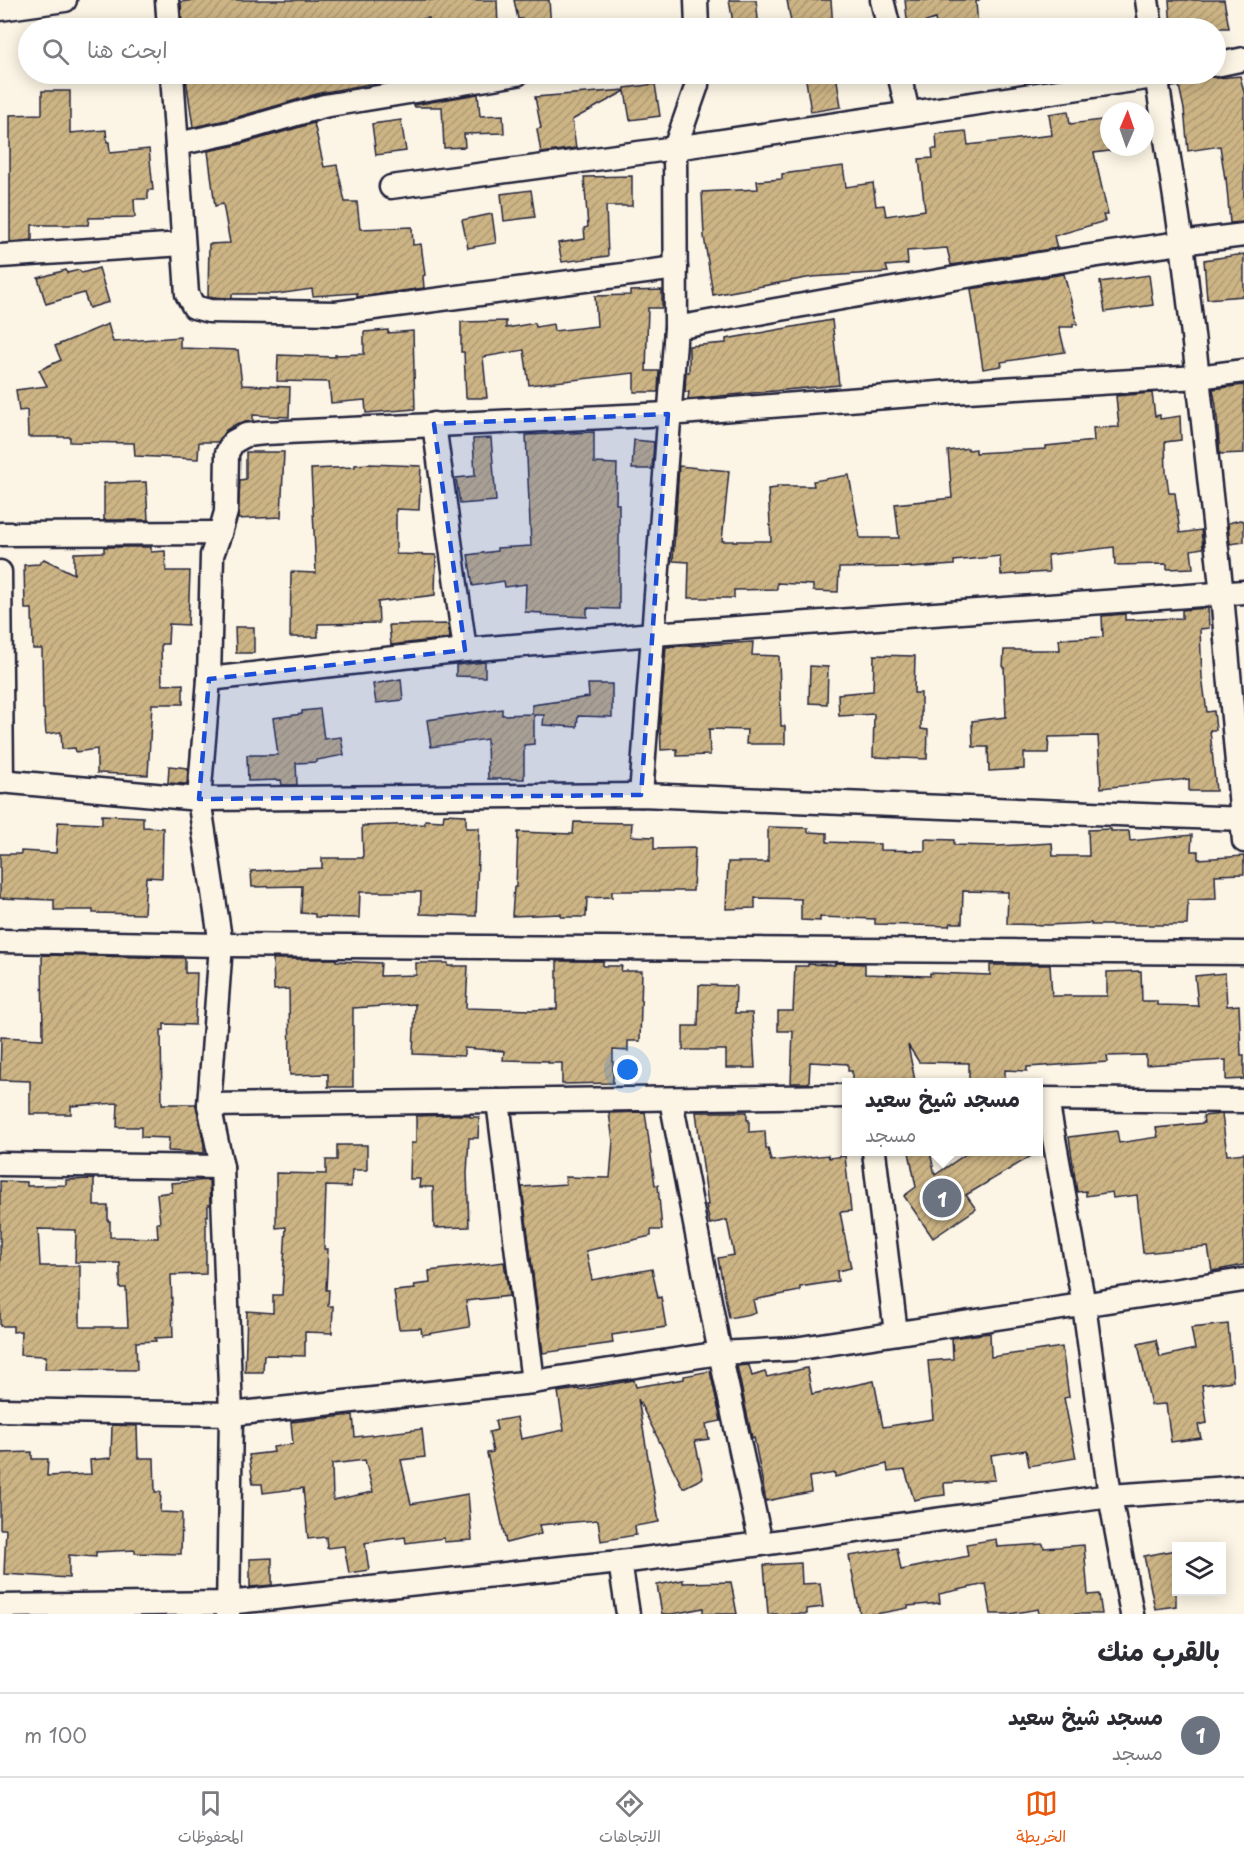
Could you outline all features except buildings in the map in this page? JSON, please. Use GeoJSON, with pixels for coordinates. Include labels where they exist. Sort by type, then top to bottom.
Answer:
{"type":"FeatureCollection","features":[{"type":"Feature","properties":{"kind":"street"},"geometry":{"type":"LineString","coordinates":[[0,9],[65,0]]}},
{"type":"Feature","properties":{"kind":"street"},"geometry":{"type":"LineString","coordinates":[[167,0],[168,18]]}},
{"type":"Feature","properties":{"kind":"street"},"geometry":{"type":"LineString","coordinates":[[696,0],[697,18]]}},
{"type":"Feature","properties":{"kind":"street"},"geometry":{"type":"LineString","coordinates":[[882,0],[886,18]]}},
{"type":"Feature","properties":{"kind":"street"},"geometry":{"type":"LineString","coordinates":[[1147,0],[1150,18]]}},
{"type":"Feature","properties":{"kind":"street"},"geometry":{"type":"LineString","coordinates":[[1226,62],[1244,58]]}},
{"type":"Feature","properties":{"kind":"street"},"geometry":{"type":"LineString","coordinates":[[173,84],[187,294],[194,307],[209,311],[336,313],[676,268]]}},
{"type":"Feature","properties":{"kind":"street"},"geometry":{"type":"LineString","coordinates":[[177,144],[234,132],[324,106],[457,84]]}},
{"type":"Feature","properties":{"kind":"street"},"geometry":{"type":"LineString","coordinates":[[641,795],[676,328],[675,148],[697,84]]}},
{"type":"Feature","properties":{"kind":"street"},"geometry":{"type":"LineString","coordinates":[[902,84],[908,112]]}},
{"type":"Feature","properties":{"kind":"street"},"geometry":{"type":"LineString","coordinates":[[391,187],[675,148],[1100,84]]}},
{"type":"Feature","properties":{"kind":"street"},"geometry":{"type":"LineString","coordinates":[[0,572],[1,782],[199,799],[641,795],[1243,827],[1233,593],[1198,377],[1163,84]]}},
{"type":"Feature","properties":{"kind":"street"},"geometry":{"type":"LineString","coordinates":[[676,328],[942,280],[1244,235]]}},
{"type":"Feature","properties":{"kind":"street"},"geometry":{"type":"LineString","coordinates":[[0,256],[183,244]]}},
{"type":"Feature","properties":{"kind":"street"},"geometry":{"type":"LineString","coordinates":[[228,1609],[231,1414],[222,1167],[209,1105],[220,945],[199,799],[209,680],[213,555],[226,512],[227,453],[233,442],[246,435],[668,414],[951,392],[1198,377],[1244,371]]}},
{"type":"Feature","properties":{"kind":"street"},"geometry":{"type":"LineString","coordinates":[[434,424],[465,650]]}},
{"type":"Feature","properties":{"kind":"street"},"geometry":{"type":"LineString","coordinates":[[0,534],[220,533]]}},
{"type":"Feature","properties":{"kind":"street"},"geometry":{"type":"LineString","coordinates":[[209,680],[465,650],[653,634],[1233,593]]}},
{"type":"Feature","properties":{"kind":"street"},"geometry":{"type":"LineString","coordinates":[[0,941],[220,945],[1244,953]]}},
{"type":"Feature","properties":{"kind":"street"},"geometry":{"type":"LineString","coordinates":[[209,1105],[842,1096]]}},
{"type":"Feature","properties":{"kind":"street"},"geometry":{"type":"LineString","coordinates":[[671,1100],[720,1353],[761,1544]]}},
{"type":"Feature","properties":{"kind":"street"},"geometry":{"type":"LineString","coordinates":[[1132,1614],[1110,1496],[1084,1305],[1043,1100],[1244,1101]]}},
{"type":"Feature","properties":{"kind":"street"},"geometry":{"type":"LineString","coordinates":[[498,1101],[533,1382]]}},
{"type":"Feature","properties":{"kind":"street"},"geometry":{"type":"LineString","coordinates":[[874,1156],[896,1333]]}},
{"type":"Feature","properties":{"kind":"street"},"geometry":{"type":"LineString","coordinates":[[0,1164],[222,1167]]}},
{"type":"Feature","properties":{"kind":"street"},"geometry":{"type":"LineString","coordinates":[[0,1410],[231,1414],[533,1382],[720,1353],[794,1349],[1244,1280]]}},
{"type":"Feature","properties":{"kind":"street"},"geometry":{"type":"LineString","coordinates":[[0,1606],[228,1609],[761,1544],[1110,1496],[1244,1487]]}},
{"type":"Feature","properties":{"kind":"street"},"geometry":{"type":"LineString","coordinates":[[620,1562],[628,1614]]}},
{"type":"Feature","properties":{"kind":"highlighted area"},"geometry":{"type":"Polygon","coordinates":[[[668,414],[641,795],[199,799],[209,679],[465,650],[434,424],[668,414]]]}},
{"type":"Feature","properties":{"kind":"place","name":"مسجد شيخ سعيد"},"geometry":{"type":"Point","coordinates":[942,1198]}}]}
